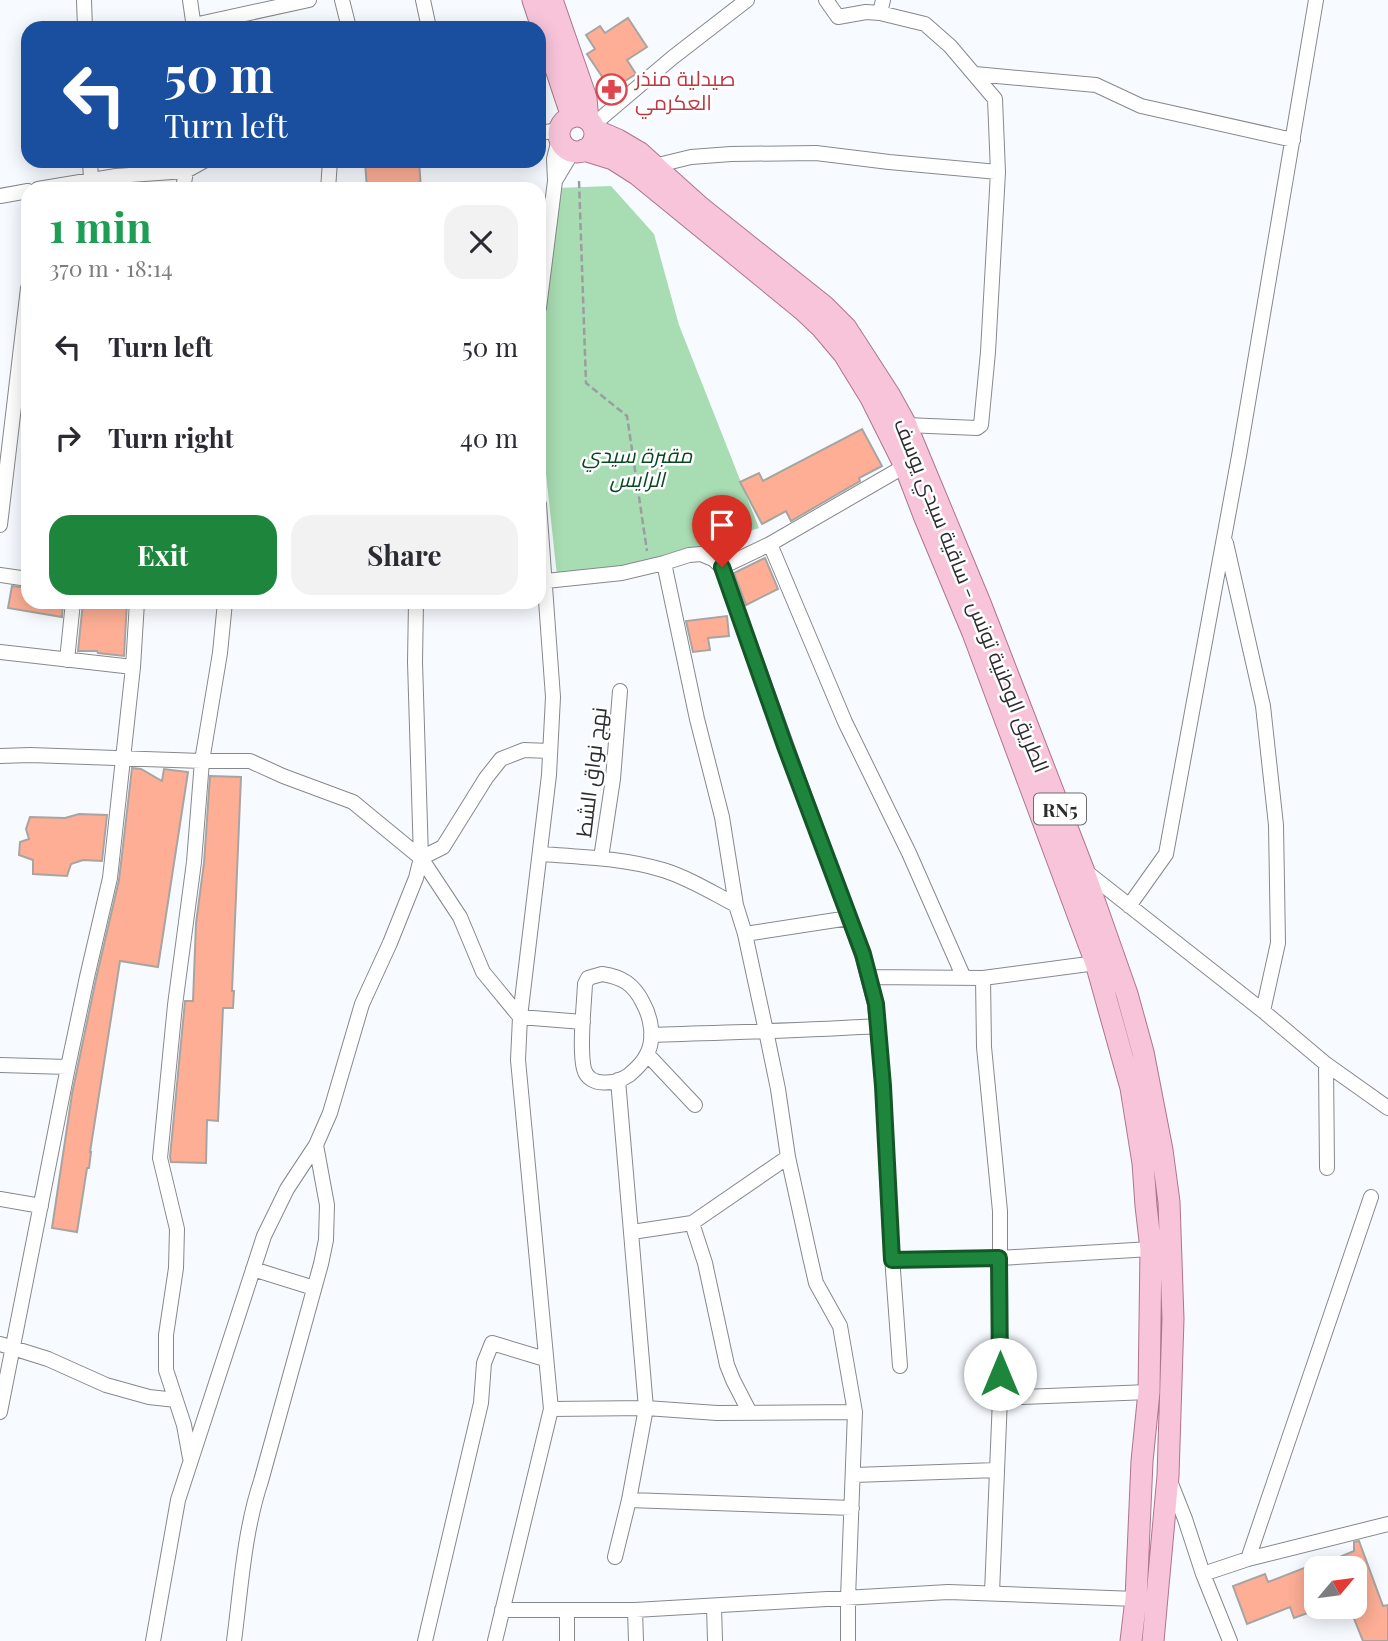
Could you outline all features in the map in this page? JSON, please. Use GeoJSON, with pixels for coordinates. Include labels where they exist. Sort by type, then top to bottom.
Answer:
{"type":"FeatureCollection","features":[{"type":"Feature","properties":{"kind":"main road"},"geometry":{"type":"LineString","coordinates":[[533,0],[540,21]]}},
{"type":"Feature","properties":{"kind":"main road"},"geometry":{"type":"LineString","coordinates":[[552,0],[586,98],[574,132]]}},
{"type":"Feature","properties":{"kind":"main road"},"geometry":{"type":"LineString","coordinates":[[546,42],[574,132]]}},
{"type":"Feature","properties":{"kind":"main road","name":"الطريق الوطنية تونس - ساقية سيدي يوسف"},"geometry":{"type":"LineString","coordinates":[[574,132],[618,140],[640,153],[700,207],[808,292],[846,328],[906,425],[980,603],[1083,869],[1127,995],[1143,1052],[1166,1176],[1171,1230],[1173,1319],[1168,1476],[1153,1641]]}},
{"type":"Feature","properties":{"kind":"main road","name":"الطريق الوطنية تونس - ساقية سيدي يوسف"},"geometry":{"type":"LineString","coordinates":[[574,132],[638,174],[775,286],[822,328],[858,376],[905,466],[982,656],[1096,963],[1131,1088],[1143,1163],[1151,1249],[1149,1392],[1131,1641]]}},
{"type":"Feature","properties":{"kind":"street"},"geometry":{"type":"LineString","coordinates":[[84,0],[85,21]]}},
{"type":"Feature","properties":{"kind":"street"},"geometry":{"type":"LineString","coordinates":[[190,0],[193,21]]}},
{"type":"Feature","properties":{"kind":"street"},"geometry":{"type":"LineString","coordinates":[[215,21],[274,4],[309,0]]}},
{"type":"Feature","properties":{"kind":"street"},"geometry":{"type":"LineString","coordinates":[[342,0],[347,21]]}},
{"type":"Feature","properties":{"kind":"street"},"geometry":{"type":"LineString","coordinates":[[424,0],[428,21]]}},
{"type":"Feature","properties":{"kind":"street"},"geometry":{"type":"LineString","coordinates":[[546,243],[555,181],[554,159],[574,132],[747,0]]}},
{"type":"Feature","properties":{"kind":"street"},"geometry":{"type":"LineString","coordinates":[[826,0],[838,17],[881,7],[925,24],[950,46],[995,99],[998,172],[981,425],[977,428],[906,425]]}},
{"type":"Feature","properties":{"kind":"street"},"geometry":{"type":"LineString","coordinates":[[1129,906],[1166,853],[1224,537],[1315,0]]}},
{"type":"Feature","properties":{"kind":"street"},"geometry":{"type":"LineString","coordinates":[[975,74],[1096,85],[1141,106],[1293,140]]}},
{"type":"Feature","properties":{"kind":"street"},"geometry":{"type":"LineString","coordinates":[[555,181],[574,132]]}},
{"type":"Feature","properties":{"kind":"street"},"geometry":{"type":"LineString","coordinates":[[654,166],[691,157],[816,153],[998,172]]}},
{"type":"Feature","properties":{"kind":"street"},"geometry":{"type":"LineString","coordinates":[[90,168],[91,180]]}},
{"type":"Feature","properties":{"kind":"street"},"geometry":{"type":"LineString","coordinates":[[79,182],[116,182],[191,168]]}},
{"type":"Feature","properties":{"kind":"street"},"geometry":{"type":"LineString","coordinates":[[184,182],[186,171]]}},
{"type":"Feature","properties":{"kind":"street"},"geometry":{"type":"LineString","coordinates":[[0,196],[21,192]]}},
{"type":"Feature","properties":{"kind":"street"},"geometry":{"type":"LineString","coordinates":[[0,525],[21,350]]}},
{"type":"Feature","properties":{"kind":"street"},"geometry":{"type":"LineString","coordinates":[[0,385],[17,385]]}},
{"type":"Feature","properties":{"kind":"street"},"geometry":{"type":"LineString","coordinates":[[722,567],[770,544],[905,466]]}},
{"type":"Feature","properties":{"kind":"street"},"geometry":{"type":"LineString","coordinates":[[1224,537],[1263,706],[1276,825],[1278,943],[1263,1011]]}},
{"type":"Feature","properties":{"kind":"street"},"geometry":{"type":"LineString","coordinates":[[770,544],[845,722],[909,853],[964,978]]}},
{"type":"Feature","properties":{"kind":"street"},"geometry":{"type":"LineString","coordinates":[[495,1641],[551,1409],[518,1060],[520,1017],[550,751],[553,697],[546,582],[622,573],[689,555],[701,554],[722,567],[849,918],[876,1004],[900,1366]]}},
{"type":"Feature","properties":{"kind":"street"},"geometry":{"type":"LineString","coordinates":[[664,563],[697,719],[722,817],[736,905],[766,1031],[788,1157],[816,1283],[841,1326],[855,1412],[848,1641]]}},
{"type":"Feature","properties":{"kind":"street"},"geometry":{"type":"LineString","coordinates":[[0,575],[21,578]]}},
{"type":"Feature","properties":{"kind":"street"},"geometry":{"type":"LineString","coordinates":[[67,660],[72,609]]}},
{"type":"Feature","properties":{"kind":"street"},"geometry":{"type":"LineString","coordinates":[[0,1412],[6,1346],[41,1206],[68,1067],[110,878],[133,667],[137,609]]}},
{"type":"Feature","properties":{"kind":"street"},"geometry":{"type":"LineString","coordinates":[[191,1460],[184,1425],[166,1370],[166,1335],[176,1268],[177,1229],[160,1158],[175,1005],[194,862],[202,761],[220,653],[224,609]]}},
{"type":"Feature","properties":{"kind":"street"},"geometry":{"type":"LineString","coordinates":[[153,1641],[178,1500],[264,1236],[287,1189],[316,1145],[330,1113],[362,1004],[416,878],[421,858],[416,609]]}},
{"type":"Feature","properties":{"kind":"street"},"geometry":{"type":"LineString","coordinates":[[0,652],[133,667]]}},
{"type":"Feature","properties":{"kind":"street","name":"نهج نواق الشط"},"geometry":{"type":"LineString","coordinates":[[601,858],[620,691]]}},
{"type":"Feature","properties":{"kind":"street"},"geometry":{"type":"LineString","coordinates":[[421,858],[443,847],[501,759],[524,750],[550,751]]}},
{"type":"Feature","properties":{"kind":"street"},"geometry":{"type":"LineString","coordinates":[[0,756],[250,761],[354,802],[421,858],[460,917],[482,972],[520,1017],[583,1022]]}},
{"type":"Feature","properties":{"kind":"street"},"geometry":{"type":"LineString","coordinates":[[540,854],[601,858],[664,871],[736,905]]}},
{"type":"Feature","properties":{"kind":"street"},"geometry":{"type":"LineString","coordinates":[[1083,869],[1326,1064],[1388,1108]]}},
{"type":"Feature","properties":{"kind":"street"},"geometry":{"type":"LineString","coordinates":[[745,934],[849,918]]}},
{"type":"Feature","properties":{"kind":"street"},"geometry":{"type":"LineString","coordinates":[[869,977],[983,978],[1096,963]]}},
{"type":"Feature","properties":{"kind":"street"},"geometry":{"type":"LineString","coordinates":[[602,974],[626,980],[644,1004],[650,1021],[651,1035],[647,1054],[630,1074],[618,1080],[598,1083],[588,1078],[583,1059],[583,1022],[588,978],[602,974]]}},
{"type":"Feature","properties":{"kind":"street"},"geometry":{"type":"LineString","coordinates":[[983,978],[984,1047],[1000,1210],[1000,1398],[992,1593]]}},
{"type":"Feature","properties":{"kind":"street"},"geometry":{"type":"LineString","coordinates":[[651,1035],[877,1026]]}},
{"type":"Feature","properties":{"kind":"street"},"geometry":{"type":"LineString","coordinates":[[647,1054],[695,1105]]}},
{"type":"Feature","properties":{"kind":"street"},"geometry":{"type":"LineString","coordinates":[[1326,1064],[1327,1168]]}},
{"type":"Feature","properties":{"kind":"street"},"geometry":{"type":"LineString","coordinates":[[0,1065],[68,1067]]}},
{"type":"Feature","properties":{"kind":"street"},"geometry":{"type":"LineString","coordinates":[[615,1557],[646,1408],[618,1080]]}},
{"type":"Feature","properties":{"kind":"street"},"geometry":{"type":"LineString","coordinates":[[234,1641],[249,1526],[326,1240],[327,1205],[316,1145]]}},
{"type":"Feature","properties":{"kind":"street"},"geometry":{"type":"LineString","coordinates":[[632,1232],[692,1223],[788,1157]]}},
{"type":"Feature","properties":{"kind":"street"},"geometry":{"type":"LineString","coordinates":[[1248,1559],[1371,1197]]}},
{"type":"Feature","properties":{"kind":"street"},"geometry":{"type":"LineString","coordinates":[[0,1199],[41,1206]]}},
{"type":"Feature","properties":{"kind":"street"},"geometry":{"type":"LineString","coordinates":[[692,1223],[705,1263],[727,1365],[750,1413]]}},
{"type":"Feature","properties":{"kind":"street"},"geometry":{"type":"LineString","coordinates":[[892,1260],[999,1258],[1151,1249]]}},
{"type":"Feature","properties":{"kind":"street"},"geometry":{"type":"LineString","coordinates":[[253,1269],[314,1288]]}},
{"type":"Feature","properties":{"kind":"street"},"geometry":{"type":"LineString","coordinates":[[425,1641],[481,1403],[484,1363],[492,1343],[545,1359]]}},
{"type":"Feature","properties":{"kind":"street"},"geometry":{"type":"LineString","coordinates":[[6,1346],[48,1359],[106,1385],[149,1397],[176,1400]]}},
{"type":"Feature","properties":{"kind":"street"},"geometry":{"type":"LineString","coordinates":[[1000,1398],[1149,1392]]}},
{"type":"Feature","properties":{"kind":"street"},"geometry":{"type":"LineString","coordinates":[[551,1409],[646,1408],[717,1413],[855,1412]]}},
{"type":"Feature","properties":{"kind":"street"},"geometry":{"type":"LineString","coordinates":[[854,1475],[997,1470]]}},
{"type":"Feature","properties":{"kind":"street"},"geometry":{"type":"LineString","coordinates":[[1168,1476],[1230,1641]]}},
{"type":"Feature","properties":{"kind":"street"},"geometry":{"type":"LineString","coordinates":[[629,1500],[852,1508]]}},
{"type":"Feature","properties":{"kind":"street"},"geometry":{"type":"LineString","coordinates":[[1203,1574],[1248,1559],[1388,1524]]}},
{"type":"Feature","properties":{"kind":"street"},"geometry":{"type":"LineString","coordinates":[[502,1610],[635,1610],[948,1592],[1136,1599]]}},
{"type":"Feature","properties":{"kind":"street"},"geometry":{"type":"LineString","coordinates":[[714,1606],[715,1641]]}},
{"type":"Feature","properties":{"kind":"street"},"geometry":{"type":"LineString","coordinates":[[567,1610],[567,1641]]}},
{"type":"Feature","properties":{"kind":"street"},"geometry":{"type":"LineString","coordinates":[[635,1610],[636,1641]]}},
{"type":"Feature","properties":{"kind":"path"},"geometry":{"type":"LineString","coordinates":[[579,181],[586,383],[627,416],[647,551]]}},
{"type":"Feature","properties":{"kind":"green space","name":"مقبرة سيدي الرايس"},"geometry":{"type":"Polygon","coordinates":[[[611,186],[654,234],[679,325],[759,528],[625,570],[557,576],[546,474],[546,299],[557,188],[611,186]]]}},
{"type":"Feature","properties":{"kind":"building"},"geometry":{"type":"Polygon","coordinates":[[[628,18],[647,47],[627,60],[636,74],[611,90],[587,54],[595,49],[586,35],[600,26],[605,33],[628,18]]]}},
{"type":"Feature","properties":{"kind":"building"},"geometry":{"type":"Polygon","coordinates":[[[365,168],[420,168],[420,182],[366,182],[365,168]]]}},
{"type":"Feature","properties":{"kind":"building"},"geometry":{"type":"Polygon","coordinates":[[[862,429],[882,466],[791,521],[786,511],[762,524],[740,482],[759,473],[763,481],[862,429]]]}},
{"type":"Feature","properties":{"kind":"building"},"geometry":{"type":"Polygon","coordinates":[[[765,558],[778,589],[746,605],[734,573],[765,558]]]}},
{"type":"Feature","properties":{"kind":"building"},"geometry":{"type":"Polygon","coordinates":[[[12,586],[21,587],[21,609],[63,609],[62,617],[8,608],[12,586]]]}},
{"type":"Feature","properties":{"kind":"building"},"geometry":{"type":"Polygon","coordinates":[[[82,609],[127,609],[124,656],[78,651],[82,609]]]}},
{"type":"Feature","properties":{"kind":"building"},"geometry":{"type":"Polygon","coordinates":[[[727,616],[729,636],[708,638],[710,650],[693,652],[686,621],[727,616]]]}},
{"type":"Feature","properties":{"kind":"building"},"geometry":{"type":"Polygon","coordinates":[[[132,768],[141,769],[162,781],[164,769],[188,772],[158,967],[120,961],[77,1232],[52,1228],[72,1094],[119,880],[132,768]]]}},
{"type":"Feature","properties":{"kind":"building"},"geometry":{"type":"Polygon","coordinates":[[[210,776],[241,777],[233,1008],[223,1008],[218,1121],[207,1120],[206,1163],[171,1162],[185,1001],[193,1001],[196,923],[204,863],[210,776]]]}},
{"type":"Feature","properties":{"kind":"building"},"geometry":{"type":"Polygon","coordinates":[[[79,814],[107,815],[102,861],[83,860],[71,864],[67,876],[33,874],[33,860],[19,855],[20,842],[29,839],[26,829],[30,817],[65,818],[79,814]]]}},
{"type":"Feature","properties":{"kind":"building"},"geometry":{"type":"Polygon","coordinates":[[[1359,1541],[1365,1556],[1342,1556],[1354,1551],[1354,1542],[1359,1541]]]}},
{"type":"Feature","properties":{"kind":"building"},"geometry":{"type":"Polygon","coordinates":[[[1367,1563],[1383,1606],[1388,1605],[1388,1641],[1363,1641],[1354,1619],[1367,1619],[1367,1563]]]}},
{"type":"Feature","properties":{"kind":"building"},"geometry":{"type":"Polygon","coordinates":[[[1304,1568],[1304,1614],[1294,1618],[1290,1607],[1247,1624],[1233,1586],[1265,1574],[1268,1582],[1304,1568]]]}},
{"type":"Feature","properties":{"kind":"place","name":"صيدلية منذر العكرمي"},"geometry":{"type":"Point","coordinates":[612,89]}},
{"type":"Feature","properties":{"kind":"route"},"geometry":{"type":"LineString","coordinates":[[722,567],[863,954],[876,1004],[892,1260],[999,1258],[1000,1374]]}}]}
